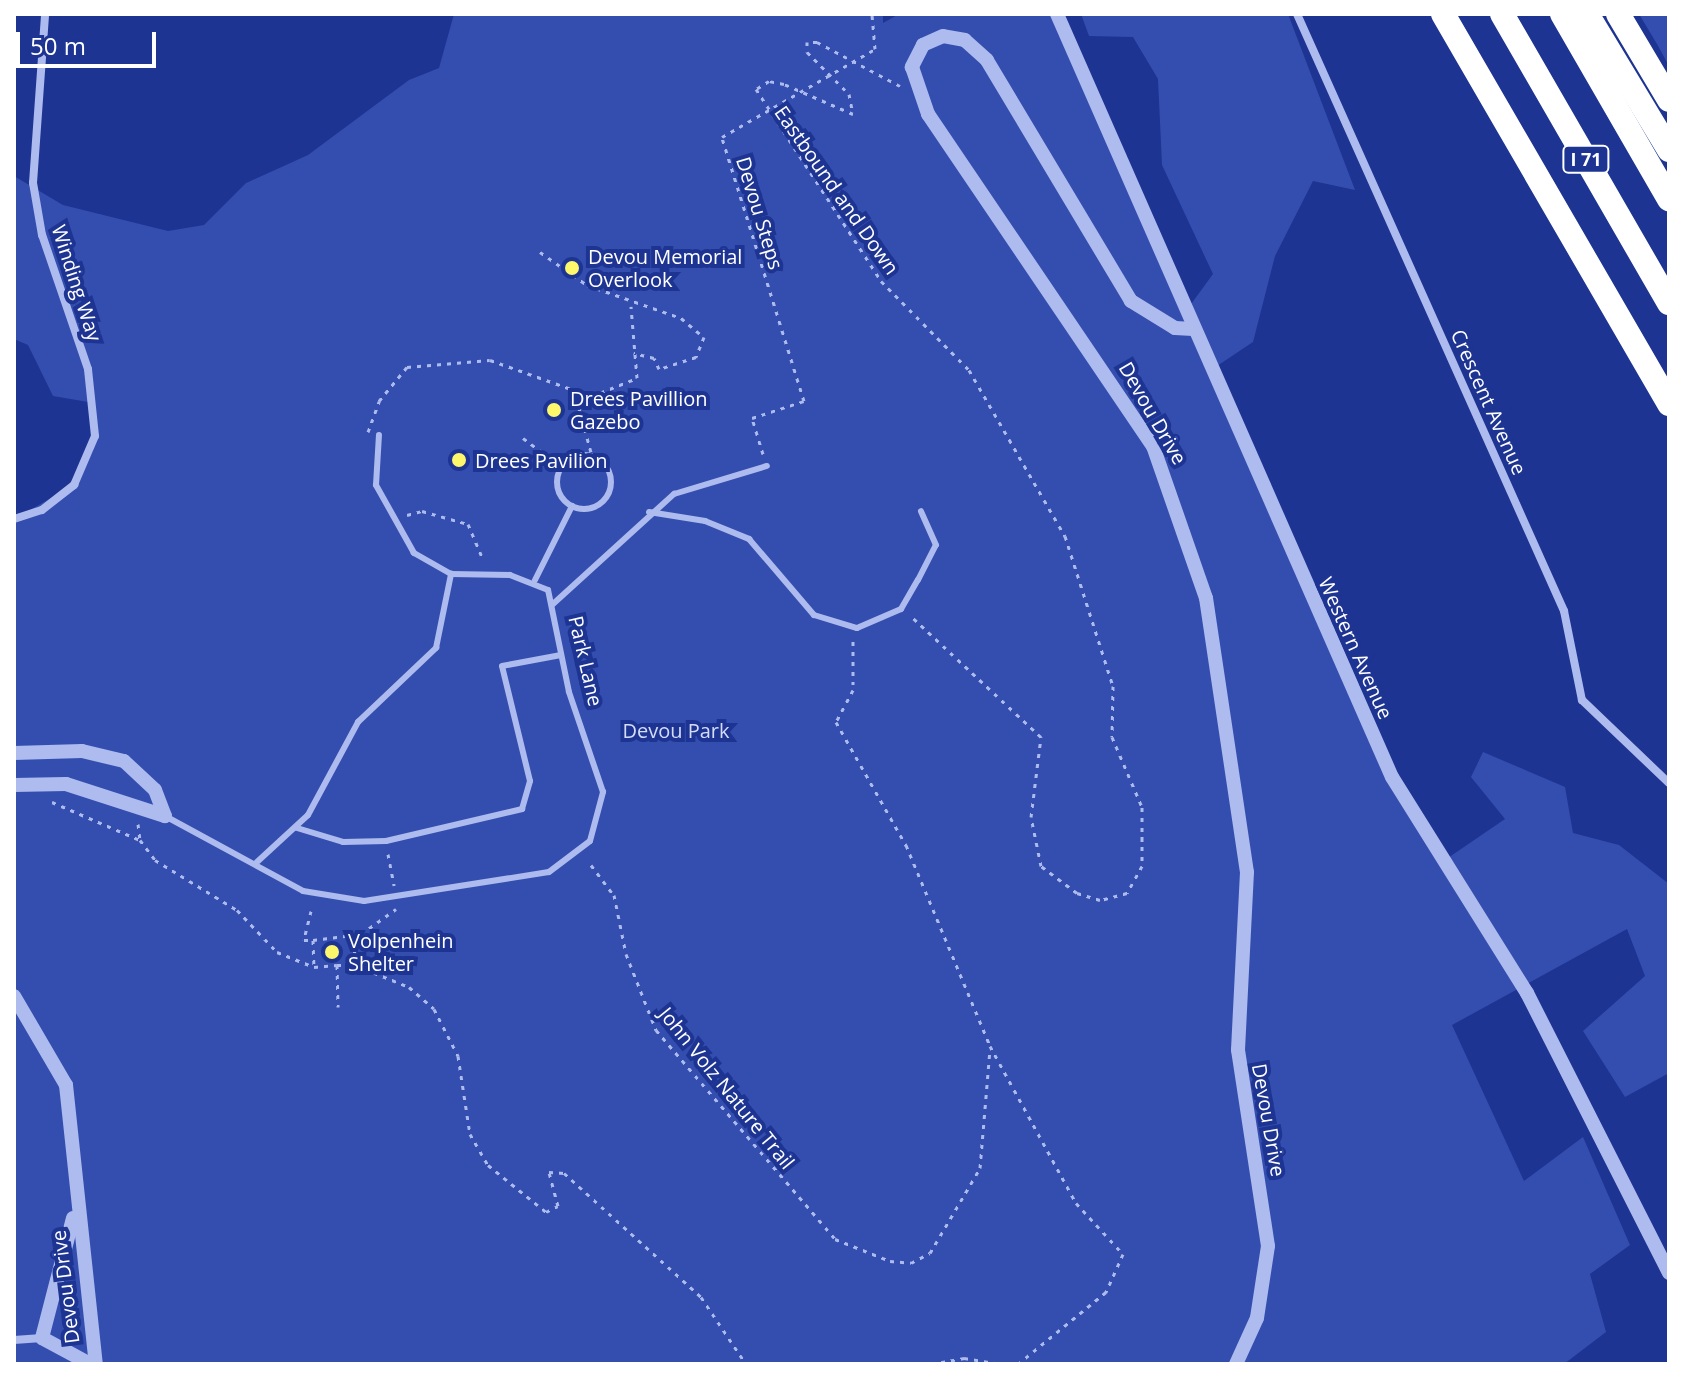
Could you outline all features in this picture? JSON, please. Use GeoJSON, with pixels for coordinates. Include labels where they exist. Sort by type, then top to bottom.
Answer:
{"type":"FeatureCollection","features":[{"type":"Feature","properties":{"kind":"highway"},"geometry":{"type":"LineString","coordinates":[[1443,14],[1669,404]]}},
{"type":"Feature","properties":{"kind":"highway","name":"I 71"},"geometry":{"type":"LineString","coordinates":[[1502,14],[1669,303]]}},
{"type":"Feature","properties":{"kind":"highway","name":"I 71"},"geometry":{"type":"LineString","coordinates":[[1562,14],[1669,199]]}},
{"type":"Feature","properties":{"kind":"highway"},"geometry":{"type":"LineString","coordinates":[[1587,14],[1669,150]]}},
{"type":"Feature","properties":{"kind":"highway"},"geometry":{"type":"LineString","coordinates":[[1618,14],[1669,100]]}},
{"type":"Feature","properties":{"kind":"street","name":"Winding Way"},"geometry":{"type":"LineString","coordinates":[[14,519],[42,510],[74,485],[95,436],[88,369],[42,235],[33,183],[45,14]]}},
{"type":"Feature","properties":{"kind":"street","name":"Western Avenue"},"geometry":{"type":"LineString","coordinates":[[1057,14],[1193,329],[1399,791],[1527,993],[1668,1271]]}},
{"type":"Feature","properties":{"kind":"street","name":"Crescent Avenue"},"geometry":{"type":"LineString","coordinates":[[1297,14],[1564,611],[1582,700],[1669,783]]}},
{"type":"Feature","properties":{"kind":"street"},"geometry":{"type":"LineString","coordinates":[[916,88],[912,67],[923,45],[943,36],[965,40],[1020,110],[1131,301],[1175,328],[1193,329]]}},
{"type":"Feature","properties":{"kind":"street","name":"Devou Drive"},"geometry":{"type":"LineString","coordinates":[[916,88],[1153,446],[1206,598],[1247,872],[1238,1050],[1268,1246],[1257,1318],[1236,1364]]}},
{"type":"Feature","properties":{"kind":"street"},"geometry":{"type":"LineString","coordinates":[[14,753],[82,751],[124,761],[155,790],[165,816]]}},
{"type":"Feature","properties":{"kind":"street"},"geometry":{"type":"LineString","coordinates":[[14,785],[66,784],[165,816]]}},
{"type":"Feature","properties":{"kind":"street","name":"Devou Drive"},"geometry":{"type":"LineString","coordinates":[[14,996],[66,1085],[96,1364]]}},
{"type":"Feature","properties":{"kind":"street","name":"Devou Drive"},"geometry":{"type":"LineString","coordinates":[[77,1206],[42,1338],[90,1364]]}},
{"type":"Feature","properties":{"kind":"street"},"geometry":{"type":"LineString","coordinates":[[14,1340],[42,1338]]}},
{"type":"Feature","properties":{"kind":"lane"},"geometry":{"type":"LineString","coordinates":[[379,435],[376,485],[397,532],[430,568],[451,574],[535,580],[572,506]]}},
{"type":"Feature","properties":{"kind":"lane"},"geometry":{"type":"LineString","coordinates":[[592,456],[606,467],[609,492],[597,505],[572,506],[557,485],[561,468],[575,457],[592,456]]}},
{"type":"Feature","properties":{"kind":"lane"},"geometry":{"type":"LineString","coordinates":[[553,604],[649,512],[696,483],[767,466]]}},
{"type":"Feature","properties":{"kind":"lane"},"geometry":{"type":"LineString","coordinates":[[649,512],[705,521],[749,539],[814,615],[835,627],[857,628],[901,609],[936,545],[921,511]]}},
{"type":"Feature","properties":{"kind":"lane"},"geometry":{"type":"LineString","coordinates":[[257,862],[297,828],[358,722],[436,648],[451,574]]}},
{"type":"Feature","properties":{"kind":"lane","name":"Park Lane"},"geometry":{"type":"LineString","coordinates":[[165,816],[257,862],[303,891],[364,901],[525,878],[565,863],[590,841],[603,792],[561,655],[553,604],[535,580]]}},
{"type":"Feature","properties":{"kind":"lane"},"geometry":{"type":"LineString","coordinates":[[297,828],[343,842],[435,832],[522,809],[530,781],[502,666],[561,655]]}},
{"type":"Feature","properties":{"kind":"path","name":"Devou Steps"},"geometry":{"type":"LineString","coordinates":[[767,466],[752,418],[804,401],[722,137],[875,49],[872,14]]}},
{"type":"Feature","properties":{"kind":"path","name":"Eastbound and Down"},"geometry":{"type":"LineString","coordinates":[[901,609],[960,655],[1041,737],[1031,817],[1041,866],[1077,893],[1100,900],[1127,893],[1142,866],[1142,807],[1112,737],[1113,686],[1065,536],[969,370],[881,281],[766,112],[756,89],[762,84],[801,91],[853,114],[849,94],[807,52],[807,42],[854,61],[887,84],[916,88]]}},
{"type":"Feature","properties":{"kind":"path"},"geometry":{"type":"LineString","coordinates":[[540,252],[631,306],[681,318],[705,344],[696,357],[659,369],[654,358],[634,353]]}},
{"type":"Feature","properties":{"kind":"path"},"geometry":{"type":"LineString","coordinates":[[582,400],[637,378],[631,306]]}},
{"type":"Feature","properties":{"kind":"path"},"geometry":{"type":"LineString","coordinates":[[365,431],[395,380],[426,362],[490,360],[574,390],[582,400],[592,456]]}},
{"type":"Feature","properties":{"kind":"path"},"geometry":{"type":"LineString","coordinates":[[523,438],[552,460]]}},
{"type":"Feature","properties":{"kind":"path"},"geometry":{"type":"LineString","coordinates":[[406,526],[413,511],[445,513],[468,524],[482,557]]}},
{"type":"Feature","properties":{"kind":"path","name":"John Volz Nature Trail"},"geometry":{"type":"LineString","coordinates":[[835,627],[852,638],[857,665],[836,722],[906,845],[990,1046],[1076,1203],[1123,1254],[1106,1292],[1018,1364]]}},
{"type":"Feature","properties":{"kind":"path"},"geometry":{"type":"LineString","coordinates":[[42,798],[140,840],[155,860],[237,910],[256,937],[314,967],[355,965],[409,987],[434,1009],[458,1056],[470,1134],[488,1165],[546,1212],[558,1206],[549,1172],[564,1173],[701,1297],[746,1364]]}},
{"type":"Feature","properties":{"kind":"path"},"geometry":{"type":"LineString","coordinates":[[138,823],[140,840]]}},
{"type":"Feature","properties":{"kind":"path","name":"John Volz Nature Trail"},"geometry":{"type":"LineString","coordinates":[[591,865],[614,895],[626,954],[656,1030],[835,1239],[911,1263],[946,1233],[980,1168],[990,1046]]}},
{"type":"Feature","properties":{"kind":"path"},"geometry":{"type":"LineString","coordinates":[[311,911],[304,940],[313,940],[314,967]]}},
{"type":"Feature","properties":{"kind":"path"},"geometry":{"type":"LineString","coordinates":[[354,935],[355,965]]}},
{"type":"Feature","properties":{"kind":"path"},"geometry":{"type":"LineString","coordinates":[[337,965],[338,1007]]}},
{"type":"Feature","properties":{"kind":"path"},"geometry":{"type":"LineString","coordinates":[[931,1364],[964,1358],[1000,1364]]}},
{"type":"Feature","properties":{"kind":"green space","name":"Devou Park"},"geometry":{"type":"Polygon","coordinates":[[[454,14],[883,14],[883,23],[899,14],[1057,14],[1186,311],[1213,274],[1162,165],[1158,79],[1133,37],[1089,36],[1081,14],[1288,14],[1355,190],[1313,181],[1275,256],[1253,342],[1211,370],[1392,777],[1442,862],[1505,819],[1471,777],[1483,752],[1565,787],[1573,833],[1619,845],[1669,884],[1669,1073],[1625,1097],[1583,1031],[1645,976],[1627,929],[1452,1025],[1524,1181],[1583,1137],[1630,1245],[1590,1274],[1606,1332],[1564,1364],[14,1364],[14,519],[74,485],[93,451],[94,403],[53,396],[28,345],[14,339],[14,176],[63,205],[168,231],[204,225],[246,183],[308,155],[409,80],[439,68],[454,14]]]}},
{"type":"Feature","properties":{"kind":"green space"},"geometry":{"type":"Polygon","coordinates":[[[1639,14],[1669,14],[1669,66],[1657,44],[1639,14]]]}},
{"type":"Feature","properties":{"kind":"place","name":"Devou Memorial Overlook"},"geometry":{"type":"Point","coordinates":[572,268]}},
{"type":"Feature","properties":{"kind":"place","name":"Drees Pavillion Gazebo"},"geometry":{"type":"Point","coordinates":[554,410]}},
{"type":"Feature","properties":{"kind":"place","name":"Drees Pavilion"},"geometry":{"type":"Point","coordinates":[459,460]}},
{"type":"Feature","properties":{"kind":"place","name":"Volpenhein Shelter"},"geometry":{"type":"Point","coordinates":[332,952]}}]}
